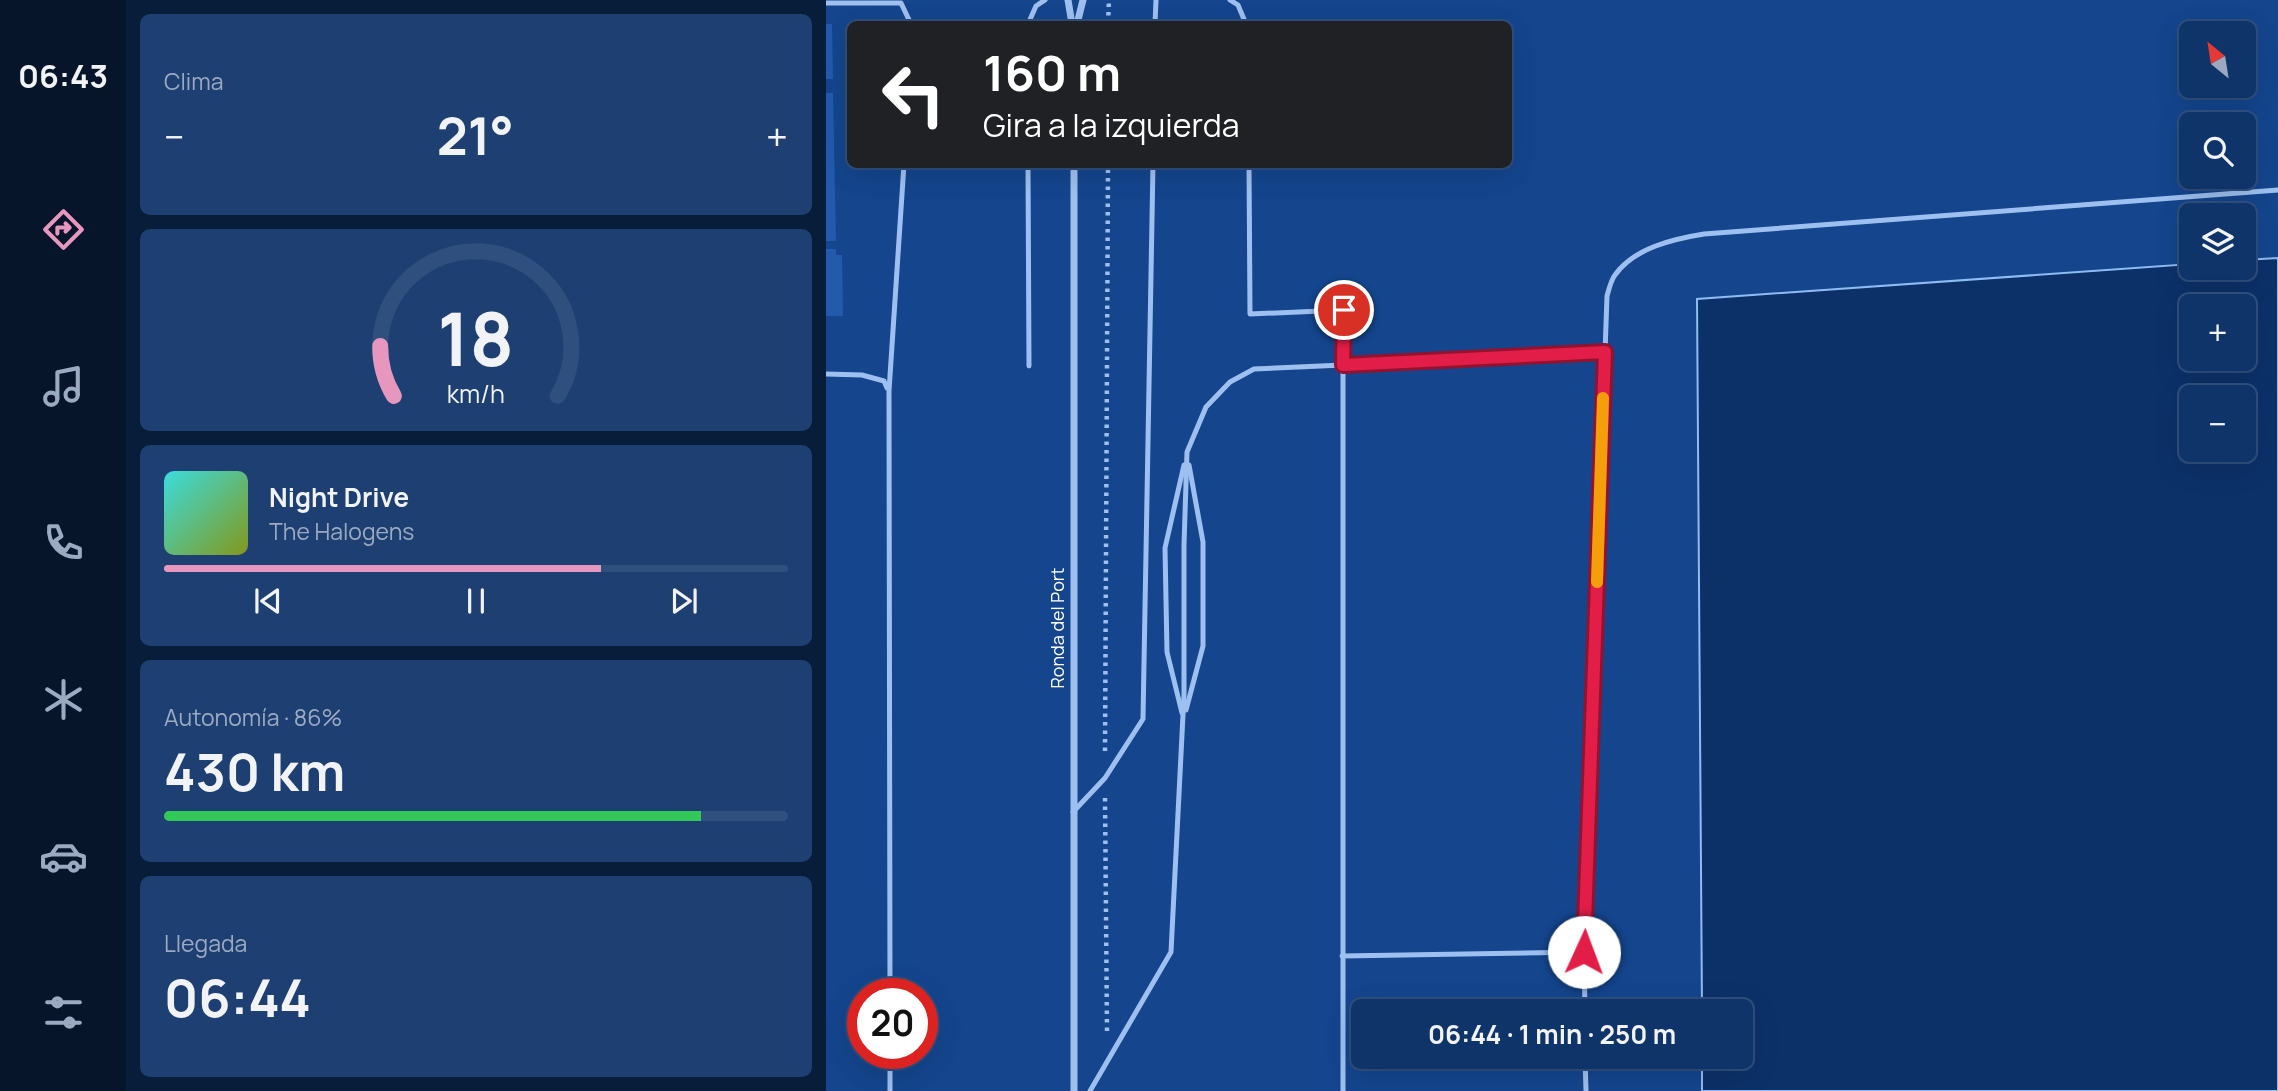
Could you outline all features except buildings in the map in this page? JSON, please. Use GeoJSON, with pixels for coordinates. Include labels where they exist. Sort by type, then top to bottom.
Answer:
{"type":"FeatureCollection","features":[{"type":"Feature","properties":{"kind":"street"},"geometry":{"type":"LineString","coordinates":[[1068,0],[1072,21]]}},
{"type":"Feature","properties":{"kind":"street"},"geometry":{"type":"LineString","coordinates":[[1078,21],[1083,0]]}},
{"type":"Feature","properties":{"kind":"street","name":"Ronda del Port"},"geometry":{"type":"LineString","coordinates":[[1074,168],[1074,1091]]}},
{"type":"Feature","properties":{"kind":"lane"},"geometry":{"type":"LineString","coordinates":[[1029,21],[1036,6],[1045,0]]}},
{"type":"Feature","properties":{"kind":"lane"},"geometry":{"type":"LineString","coordinates":[[1155,21],[1156,0]]}},
{"type":"Feature","properties":{"kind":"lane"},"geometry":{"type":"LineString","coordinates":[[1230,0],[1238,5],[1245,21]]}},
{"type":"Feature","properties":{"kind":"lane"},"geometry":{"type":"LineString","coordinates":[[826,3],[901,4],[910,21]]}},
{"type":"Feature","properties":{"kind":"lane"},"geometry":{"type":"LineString","coordinates":[[890,978],[888,391],[904,168]]}},
{"type":"Feature","properties":{"kind":"lane"},"geometry":{"type":"LineString","coordinates":[[1028,168],[1029,366]]}},
{"type":"Feature","properties":{"kind":"lane"},"geometry":{"type":"LineString","coordinates":[[1073,812],[1105,778],[1143,719],[1153,168]]}},
{"type":"Feature","properties":{"kind":"lane"},"geometry":{"type":"LineString","coordinates":[[1249,168],[1250,314],[1344,310],[1343,1091]]}},
{"type":"Feature","properties":{"kind":"lane"},"geometry":{"type":"LineString","coordinates":[[1585,999],[1584,952],[1607,296],[1614,275],[1640,252],[1671,240],[1704,234],[2278,190]]}},
{"type":"Feature","properties":{"kind":"lane"},"geometry":{"type":"LineString","coordinates":[[1183,720],[1167,652],[1165,548],[1187,452],[1206,407],[1230,382],[1254,369],[1605,352]]}},
{"type":"Feature","properties":{"kind":"lane"},"geometry":{"type":"LineString","coordinates":[[826,374],[862,375],[884,381],[888,391]]}},
{"type":"Feature","properties":{"kind":"lane"},"geometry":{"type":"LineString","coordinates":[[1090,1091],[1171,952],[1183,720],[1187,452]]}},
{"type":"Feature","properties":{"kind":"lane"},"geometry":{"type":"LineString","coordinates":[[1183,720],[1203,646],[1203,542],[1187,452]]}},
{"type":"Feature","properties":{"kind":"lane"},"geometry":{"type":"LineString","coordinates":[[1342,956],[1584,952]]}},
{"type":"Feature","properties":{"kind":"lane"},"geometry":{"type":"LineString","coordinates":[[890,1069],[890,1091]]}},
{"type":"Feature","properties":{"kind":"lane"},"geometry":{"type":"LineString","coordinates":[[1585,1069],[1586,1091]]}},
{"type":"Feature","properties":{"kind":"path"},"geometry":{"type":"LineString","coordinates":[[1108,21],[1109,0]]}},
{"type":"Feature","properties":{"kind":"path"},"geometry":{"type":"LineString","coordinates":[[1105,744],[1108,168]]}},
{"type":"Feature","properties":{"kind":"path"},"geometry":{"type":"LineString","coordinates":[[1106,824],[1107,1031]]}},
{"type":"Feature","properties":{"kind":"water"},"geometry":{"type":"Polygon","coordinates":[[[2278,258],[2278,1091],[1702,1091],[1702,1069],[1753,1069],[1753,999],[1702,999],[1697,299],[2179,265],[2179,280],[2256,280],[2256,259],[2278,258]]]}},
{"type":"Feature","properties":{"kind":"slow traffic"},"geometry":{"type":"LineString","coordinates":[[1597,582],[1603,398]]}},
{"type":"Feature","properties":{"kind":"route"},"geometry":{"type":"LineString","coordinates":[[1344,310],[1343,365],[1605,352],[1584,952]]}}]}
